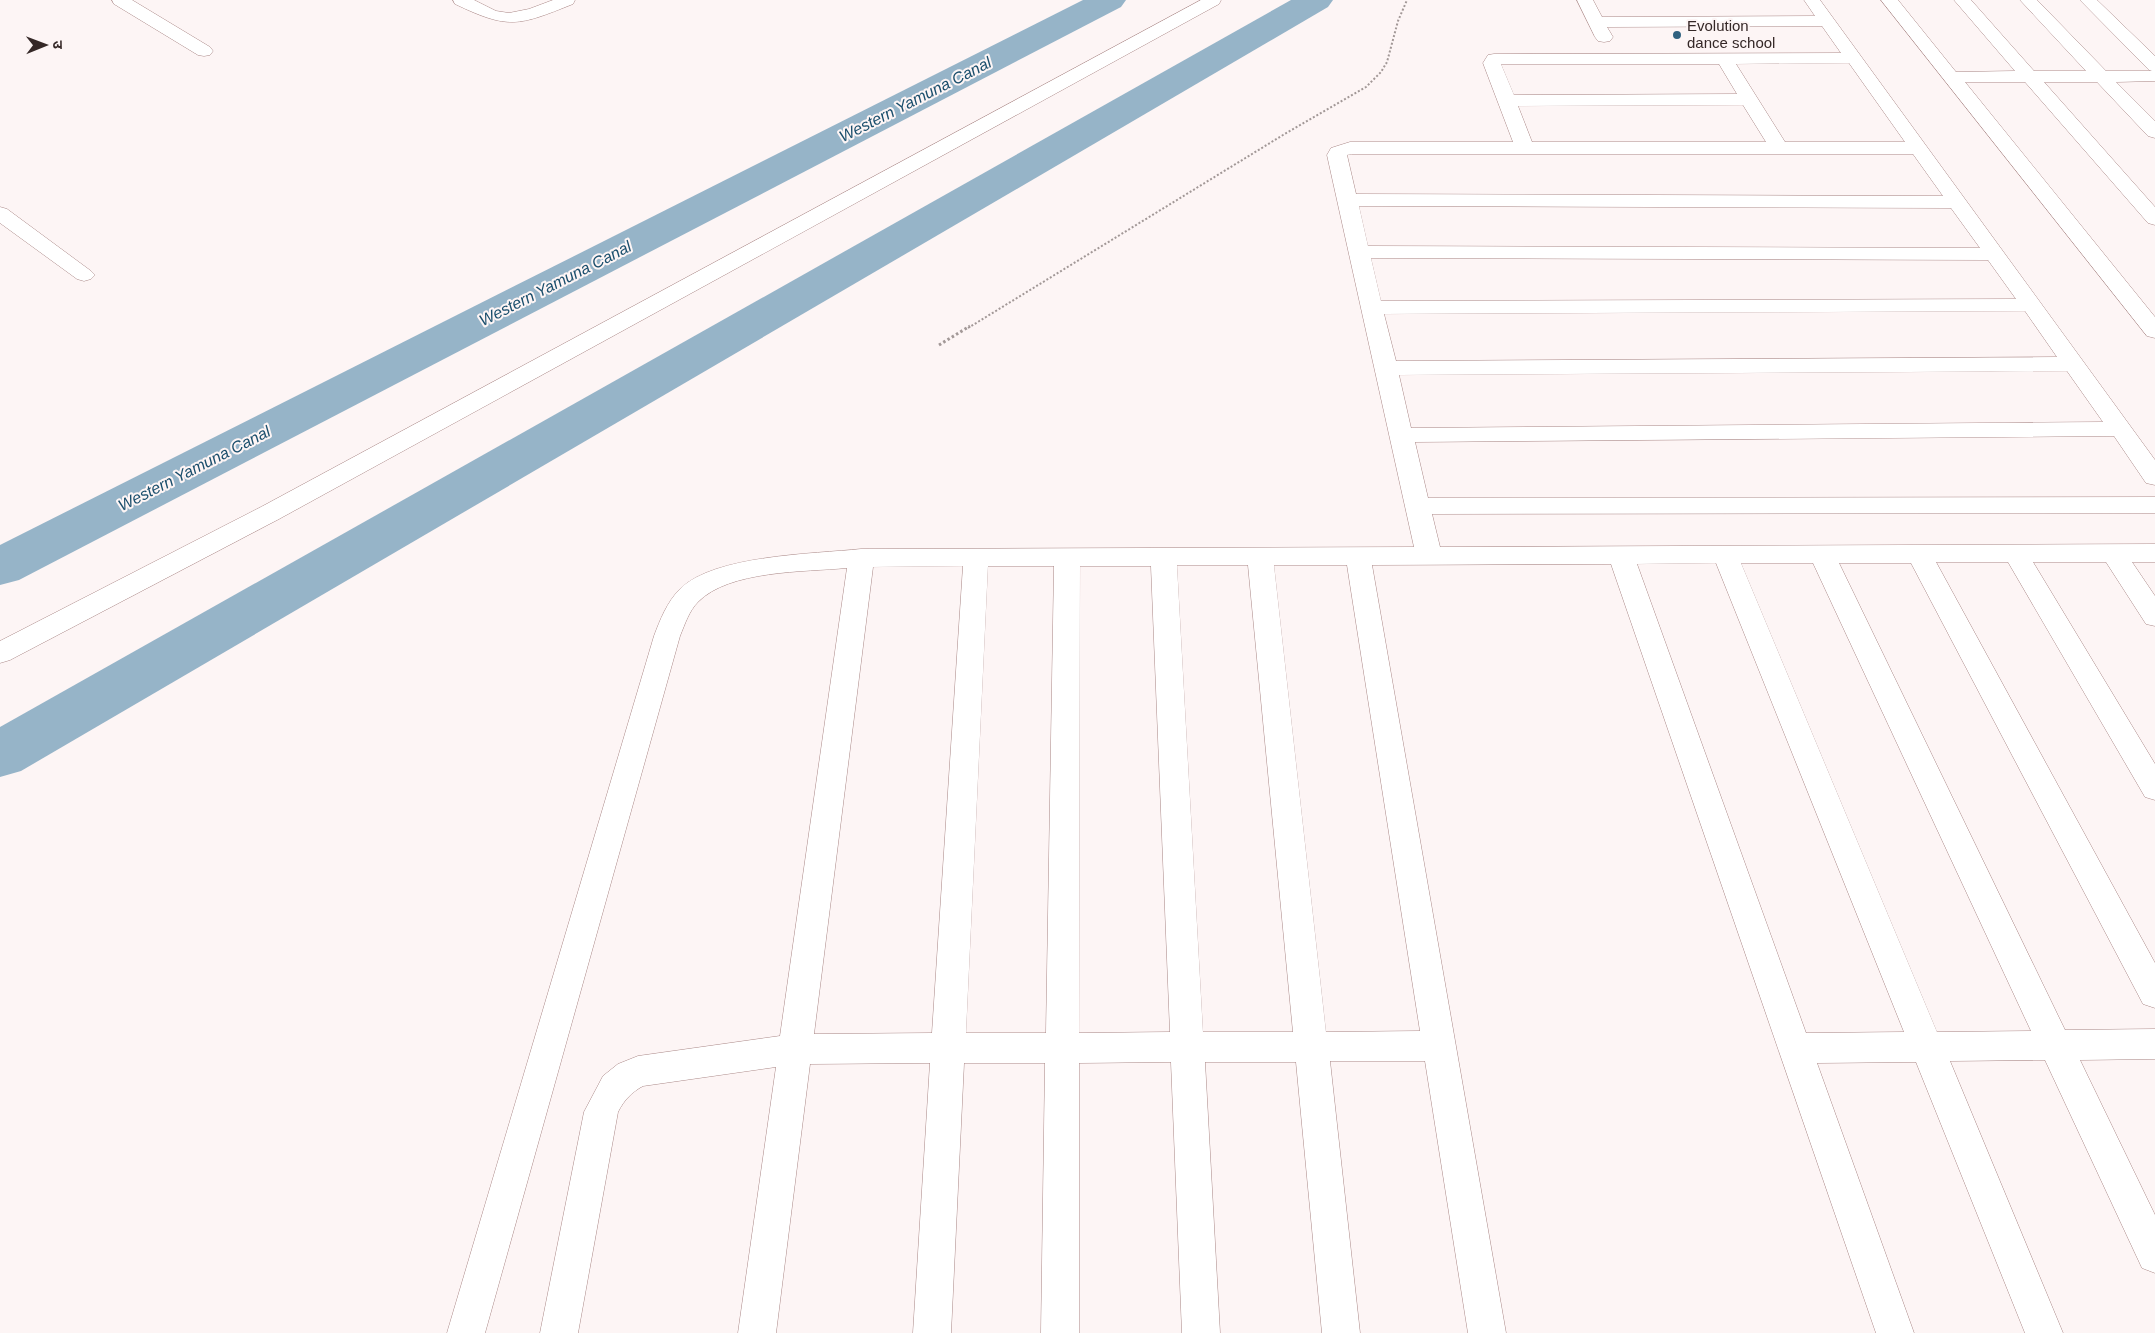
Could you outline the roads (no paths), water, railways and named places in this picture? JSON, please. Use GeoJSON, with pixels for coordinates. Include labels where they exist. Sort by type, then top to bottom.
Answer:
{"type":"FeatureCollection","features":[{"type":"Feature","properties":{"kind":"street"},"geometry":{"type":"LineString","coordinates":[[120,0],[204,51]]}},
{"type":"Feature","properties":{"kind":"street"},"geometry":{"type":"LineString","coordinates":[[462,0],[494,16],[511,18],[533,13],[568,0]]}},
{"type":"Feature","properties":{"kind":"street"},"geometry":{"type":"LineString","coordinates":[[0,653],[270,513],[1213,0]]}},
{"type":"Feature","properties":{"kind":"street"},"geometry":{"type":"LineString","coordinates":[[1585,0],[1615,58]]}},
{"type":"Feature","properties":{"kind":"street"},"geometry":{"type":"LineString","coordinates":[[1812,0],[2155,477]]}},
{"type":"Feature","properties":{"kind":"street"},"geometry":{"type":"LineString","coordinates":[[1889,0],[2155,331]]}},
{"type":"Feature","properties":{"kind":"street"},"geometry":{"type":"LineString","coordinates":[[1962,0],[2155,219]]}},
{"type":"Feature","properties":{"kind":"street"},"geometry":{"type":"LineString","coordinates":[[2028,0],[2155,132]]}},
{"type":"Feature","properties":{"kind":"street"},"geometry":{"type":"LineString","coordinates":[[2088,0],[2155,66]]}},
{"type":"Feature","properties":{"kind":"street"},"geometry":{"type":"LineString","coordinates":[[1596,22],[1828,21]]}},
{"type":"Feature","properties":{"kind":"street"},"geometry":{"type":"LineString","coordinates":[[1724,58],[1778,148]]}},
{"type":"Feature","properties":{"kind":"street"},"geometry":{"type":"LineString","coordinates":[[1525,148],[1492,63],[1494,59],[1854,58]]}},
{"type":"Feature","properties":{"kind":"street"},"geometry":{"type":"LineString","coordinates":[[1951,77],[2155,76]]}},
{"type":"Feature","properties":{"kind":"street"},"geometry":{"type":"LineString","coordinates":[[1506,101],[1749,99]]}},
{"type":"Feature","properties":{"kind":"street"},"geometry":{"type":"LineString","coordinates":[[1429,556],[1336,155],[1342,150],[1918,148]]}},
{"type":"Feature","properties":{"kind":"street"},"geometry":{"type":"LineString","coordinates":[[1347,200],[1957,202]]}},
{"type":"Feature","properties":{"kind":"street"},"geometry":{"type":"LineString","coordinates":[[0,213],[84,275]]}},
{"type":"Feature","properties":{"kind":"street"},"geometry":{"type":"LineString","coordinates":[[1359,252],[1994,254]]}},
{"type":"Feature","properties":{"kind":"street"},"geometry":{"type":"LineString","coordinates":[[1372,308],[2031,305]]}},
{"type":"Feature","properties":{"kind":"street"},"geometry":{"type":"LineString","coordinates":[[1386,368],[2074,364]]}},
{"type":"Feature","properties":{"kind":"street"},"geometry":{"type":"LineString","coordinates":[[1401,435],[2121,429]]}},
{"type":"Feature","properties":{"kind":"street"},"geometry":{"type":"LineString","coordinates":[[1417,506],[2155,505]]}},
{"type":"Feature","properties":{"kind":"street"},"geometry":{"type":"LineString","coordinates":[[2015,553],[2155,789]]}},
{"type":"Feature","properties":{"kind":"street"},"geometry":{"type":"LineString","coordinates":[[2113,553],[2155,617]]}},
{"type":"Feature","properties":{"kind":"street"},"geometry":{"type":"LineString","coordinates":[[466,1333],[674,617],[693,591],[723,578],[753,569],[861,558],[2155,553]]}},
{"type":"Feature","properties":{"kind":"street"},"geometry":{"type":"LineString","coordinates":[[1822,554],[2155,1255]]}},
{"type":"Feature","properties":{"kind":"street"},"geometry":{"type":"LineString","coordinates":[[1919,554],[2155,994]]}},
{"type":"Feature","properties":{"kind":"street"},"geometry":{"type":"LineString","coordinates":[[1621,555],[1894,1333]]}},
{"type":"Feature","properties":{"kind":"street"},"geometry":{"type":"LineString","coordinates":[[1725,555],[2044,1333]]}},
{"type":"Feature","properties":{"kind":"street"},"geometry":{"type":"LineString","coordinates":[[1260,556],[1341,1333]]}},
{"type":"Feature","properties":{"kind":"street"},"geometry":{"type":"LineString","coordinates":[[1358,556],[1487,1333]]}},
{"type":"Feature","properties":{"kind":"street"},"geometry":{"type":"LineString","coordinates":[[1060,1333],[1066,557]]}},
{"type":"Feature","properties":{"kind":"street"},"geometry":{"type":"LineString","coordinates":[[1164,557],[1201,1333]]}},
{"type":"Feature","properties":{"kind":"street"},"geometry":{"type":"LineString","coordinates":[[757,1333],[861,558]]}},
{"type":"Feature","properties":{"kind":"street"},"geometry":{"type":"LineString","coordinates":[[932,1333],[976,558]]}},
{"type":"Feature","properties":{"kind":"street"},"geometry":{"type":"LineString","coordinates":[[1794,1048],[2155,1044]]}},
{"type":"Feature","properties":{"kind":"street"},"geometry":{"type":"LineString","coordinates":[[559,1333],[601,1112],[610,1092],[622,1079],[638,1071],[795,1049],[1439,1046]]}},
{"type":"Feature","properties":{"kind":"waterway","name":"Western Yamuna Canal"},"geometry":{"type":"LineString","coordinates":[[0,567],[1109,0]]}},
{"type":"Feature","properties":{"kind":"waterway"},"geometry":{"type":"LineString","coordinates":[[0,755],[1316,0]]}},
{"type":"Feature","properties":{"kind":"place","name":"Evolution dance school"},"geometry":{"type":"Point","coordinates":[1677,35]}}]}
